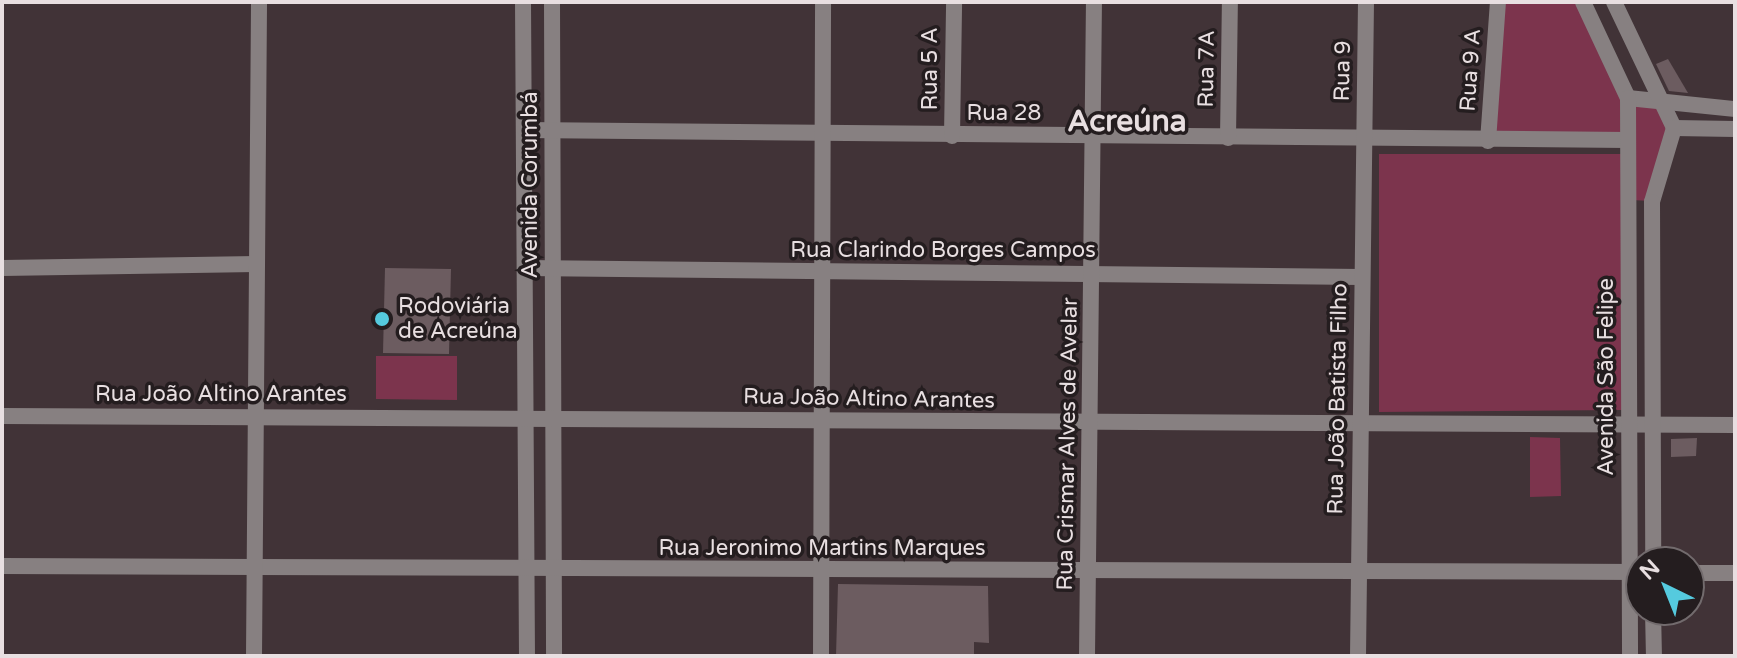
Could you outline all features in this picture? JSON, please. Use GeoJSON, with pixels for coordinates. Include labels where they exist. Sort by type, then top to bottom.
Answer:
{"type":"FeatureCollection","features":[{"type":"Feature","properties":{"kind":"street"},"geometry":{"type":"LineString","coordinates":[[254,656],[259,2]]}},
{"type":"Feature","properties":{"kind":"street","name":"Avenida Corumbá"},"geometry":{"type":"LineString","coordinates":[[523,2],[527,656]]}},
{"type":"Feature","properties":{"kind":"street","name":"Avenida Corumbá"},"geometry":{"type":"LineString","coordinates":[[552,2],[554,656]]}},
{"type":"Feature","properties":{"kind":"street"},"geometry":{"type":"LineString","coordinates":[[821,656],[823,2]]}},
{"type":"Feature","properties":{"kind":"street","name":"Rua 5 A"},"geometry":{"type":"LineString","coordinates":[[952,136],[954,2]]}},
{"type":"Feature","properties":{"kind":"street","name":"Rua Crismar Alves de Avelar"},"geometry":{"type":"LineString","coordinates":[[1087,656],[1094,2]]}},
{"type":"Feature","properties":{"kind":"street","name":"Rua 7A"},"geometry":{"type":"LineString","coordinates":[[1228,138],[1230,2]]}},
{"type":"Feature","properties":{"kind":"street","name":"Rua 9"},"geometry":{"type":"LineString","coordinates":[[1363,142],[1366,2]]}},
{"type":"Feature","properties":{"kind":"street","name":"Rua 9 A"},"geometry":{"type":"LineString","coordinates":[[1488,141],[1498,2]]}},
{"type":"Feature","properties":{"kind":"street","name":"Avenida São Felipe"},"geometry":{"type":"LineString","coordinates":[[1583,2],[1628,98],[1629,426],[1635,546]]}},
{"type":"Feature","properties":{"kind":"street"},"geometry":{"type":"LineString","coordinates":[[1614,2],[1674,128],[1735,129]]}},
{"type":"Feature","properties":{"kind":"street"},"geometry":{"type":"LineString","coordinates":[[1628,98],[1647,95],[1665,104],[1735,109]]}},
{"type":"Feature","properties":{"kind":"street","name":"Avenida São Felipe"},"geometry":{"type":"LineString","coordinates":[[1653,546],[1652,202],[1674,128]]}},
{"type":"Feature","properties":{"kind":"street","name":"Rua 28"},"geometry":{"type":"LineString","coordinates":[[525,130],[1363,142],[1627,140]]}},
{"type":"Feature","properties":{"kind":"street","name":"Rua João Batista Filho"},"geometry":{"type":"LineString","coordinates":[[1358,656],[1363,142]]}},
{"type":"Feature","properties":{"kind":"street"},"geometry":{"type":"LineString","coordinates":[[1629,201],[1652,202]]}},
{"type":"Feature","properties":{"kind":"street"},"geometry":{"type":"LineString","coordinates":[[2,268],[257,264]]}},
{"type":"Feature","properties":{"kind":"street","name":"Rua Clarindo Borges Campos"},"geometry":{"type":"LineString","coordinates":[[525,268],[1361,277]]}},
{"type":"Feature","properties":{"kind":"street","name":"Rua João Altino Arantes"},"geometry":{"type":"LineString","coordinates":[[2,416],[1735,425]]}},
{"type":"Feature","properties":{"kind":"street","name":"Rua Jeronimo Martins Marques"},"geometry":{"type":"LineString","coordinates":[[2,566],[255,566],[526,572],[819,569],[1358,574],[1625,572]]}},
{"type":"Feature","properties":{"kind":"street"},"geometry":{"type":"LineString","coordinates":[[1705,573],[1735,573]]}},
{"type":"Feature","properties":{"kind":"street","name":"Avenida São Felipe"},"geometry":{"type":"LineString","coordinates":[[1630,656],[1632,626]]}},
{"type":"Feature","properties":{"kind":"street"},"geometry":{"type":"LineString","coordinates":[[1653,626],[1654,656]]}},
{"type":"Feature","properties":{"kind":"shaded area"},"geometry":{"type":"Polygon","coordinates":[[[1502,2],[1576,2],[1620,98],[1621,134],[1493,136],[1502,2]]]}},
{"type":"Feature","properties":{"kind":"shaded area"},"geometry":{"type":"Polygon","coordinates":[[[1637,96],[1670,117],[1652,201],[1631,200],[1629,99],[1637,96]]]}},
{"type":"Feature","properties":{"kind":"shaded area"},"geometry":{"type":"Polygon","coordinates":[[[1379,154],[1621,154],[1622,410],[1379,412],[1379,154]]]}},
{"type":"Feature","properties":{"kind":"shaded area"},"geometry":{"type":"Polygon","coordinates":[[[376,356],[457,356],[457,400],[376,399],[376,356]]]}},
{"type":"Feature","properties":{"kind":"shaded area"},"geometry":{"type":"Polygon","coordinates":[[[1530,437],[1560,438],[1561,496],[1530,497],[1530,437]]]}},
{"type":"Feature","properties":{"kind":"building"},"geometry":{"type":"Polygon","coordinates":[[[1668,59],[1688,93],[1669,91],[1656,64],[1668,59]]]}},
{"type":"Feature","properties":{"kind":"building"},"geometry":{"type":"Polygon","coordinates":[[[385,268],[451,269],[449,354],[383,353],[385,268]]]}},
{"type":"Feature","properties":{"kind":"building"},"geometry":{"type":"Polygon","coordinates":[[[1697,438],[1696,456],[1671,457],[1671,439],[1697,438]]]}},
{"type":"Feature","properties":{"kind":"building"},"geometry":{"type":"Polygon","coordinates":[[[838,584],[988,586],[989,643],[974,642],[974,656],[836,656],[838,584]]]}},
{"type":"Feature","properties":{"kind":"place","name":"Rodoviária de Acreúna"},"geometry":{"type":"Point","coordinates":[382,319]}},
{"type":"Feature","properties":{"kind":"district","name":"Acreúna"},"geometry":{"type":"Point","coordinates":[1127,122]}}]}
